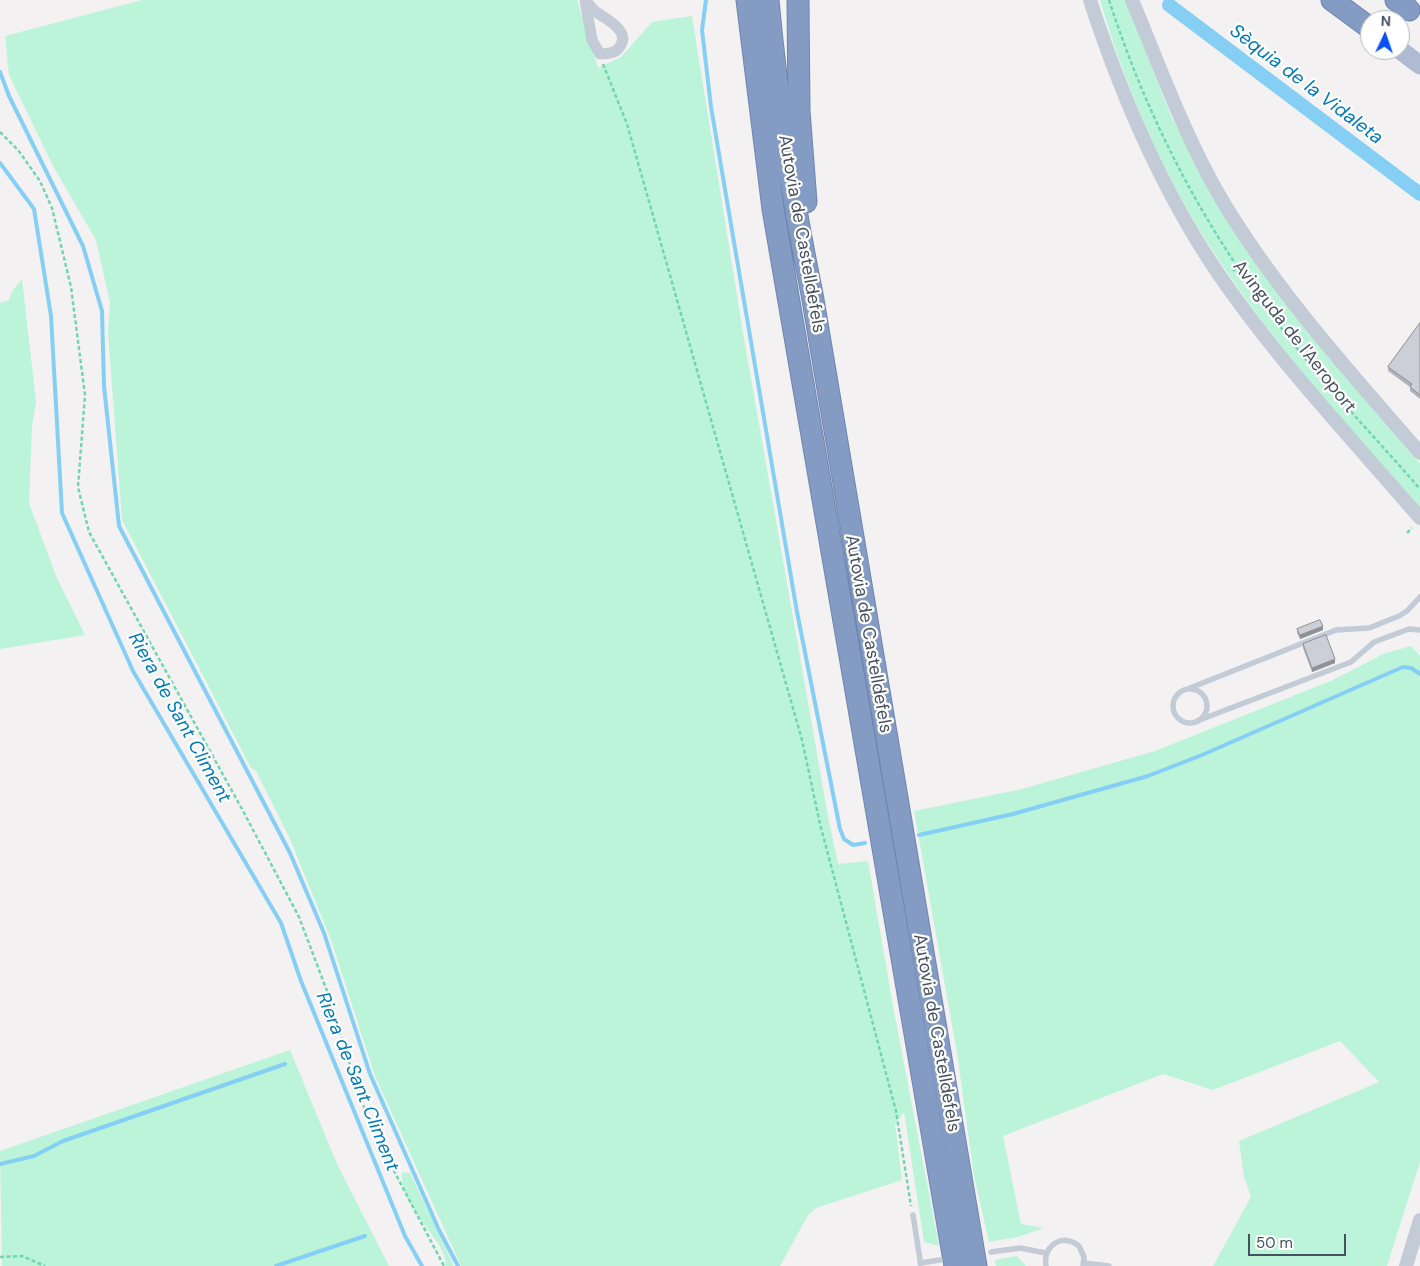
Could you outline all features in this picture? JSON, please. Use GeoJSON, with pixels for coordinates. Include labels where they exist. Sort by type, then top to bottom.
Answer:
{"type":"FeatureCollection","features":[{"type":"Feature","properties":{"kind":"highway","name":"Autovia de Castelldefels"},"geometry":{"type":"LineString","coordinates":[[747,0],[773,209],[948,1263]]}},
{"type":"Feature","properties":{"kind":"highway","name":"Autovia de Castelldefels"},"geometry":{"type":"LineString","coordinates":[[768,0],[781,123],[984,1259]]}},
{"type":"Feature","properties":{"kind":"highway"},"geometry":{"type":"LineString","coordinates":[[798,0],[800,110],[812,294]]}},
{"type":"Feature","properties":{"kind":"highway"},"geometry":{"type":"LineString","coordinates":[[1332,0],[1360,21]]}},
{"type":"Feature","properties":{"kind":"street"},"geometry":{"type":"LineString","coordinates":[[585,0],[595,11],[620,30],[623,38],[620,47],[614,52],[600,54],[592,40],[585,0]]}},
{"type":"Feature","properties":{"kind":"street","name":"Avinguda de l'Aeroport"},"geometry":{"type":"LineString","coordinates":[[1090,0],[1126,100],[1154,161],[1181,213],[1222,278],[1302,382],[1420,518]]}},
{"type":"Feature","properties":{"kind":"street","name":"Avinguda de l'Aeroport"},"geometry":{"type":"LineString","coordinates":[[1132,0],[1167,87],[1222,200],[1296,306],[1420,453]]}},
{"type":"Feature","properties":{"kind":"street"},"geometry":{"type":"LineString","coordinates":[[1406,1266],[1420,1220]]}},
{"type":"Feature","properties":{"kind":"lane"},"geometry":{"type":"LineString","coordinates":[[1420,597],[1407,611],[1370,628],[1336,630],[1190,688],[1178,694],[1174,699],[1173,708],[1178,717],[1183,721],[1197,721],[1351,662],[1374,642],[1405,630],[1420,630]]}},
{"type":"Feature","properties":{"kind":"lane"},"geometry":{"type":"LineString","coordinates":[[1190,688],[1200,692],[1207,703],[1206,713],[1197,721]]}},
{"type":"Feature","properties":{"kind":"lane"},"geometry":{"type":"LineString","coordinates":[[913,1215],[920,1265],[948,1263]]}},
{"type":"Feature","properties":{"kind":"lane"},"geometry":{"type":"LineString","coordinates":[[1046,1266],[1046,1253],[1057,1241],[1071,1241],[1083,1251],[1084,1265],[1109,1266]]}},
{"type":"Feature","properties":{"kind":"lane"},"geometry":{"type":"LineString","coordinates":[[984,1259],[1020,1248],[1046,1253]]}},
{"type":"Feature","properties":{"kind":"path"},"geometry":{"type":"LineString","coordinates":[[600,54],[605,72],[627,124],[799,730],[820,824],[896,1111],[913,1215]]}},
{"type":"Feature","properties":{"kind":"path"},"geometry":{"type":"LineString","coordinates":[[0,132],[18,150],[40,182],[52,208],[71,287],[85,395],[78,486],[90,532],[299,917],[327,990],[358,1092],[372,1129],[444,1266]]}},
{"type":"Feature","properties":{"kind":"path"},"geometry":{"type":"LineString","coordinates":[[1222,278],[1258,253]]}},
{"type":"Feature","properties":{"kind":"path"},"geometry":{"type":"LineString","coordinates":[[0,1257],[22,1256],[45,1266]]}},
{"type":"Feature","properties":{"kind":"green space"},"geometry":{"type":"Polygon","coordinates":[[[142,0],[577,0],[598,68],[621,57],[652,22],[692,16],[743,333],[828,816],[838,864],[868,861],[893,1006],[939,1246],[924,1242],[904,1112],[895,1124],[902,1180],[816,1208],[808,1215],[780,1266],[461,1266],[375,1076],[331,940],[290,839],[256,771],[251,768],[122,520],[108,332],[110,303],[96,240],[53,166],[9,75],[5,36],[142,0]]]}},
{"type":"Feature","properties":{"kind":"green space"},"geometry":{"type":"Polygon","coordinates":[[[1100,0],[1129,0],[1138,32],[1171,116],[1226,217],[1342,373],[1420,464],[1420,509],[1276,339],[1223,267],[1199,229],[1169,175],[1142,118],[1119,59],[1100,0]]]}},
{"type":"Feature","properties":{"kind":"green space"},"geometry":{"type":"Polygon","coordinates":[[[22,279],[36,402],[32,426],[29,503],[56,576],[85,635],[0,649],[0,303],[9,300],[12,291],[22,279]]]}},
{"type":"Feature","properties":{"kind":"green space"},"geometry":{"type":"Polygon","coordinates":[[[1411,646],[1420,656],[1420,1162],[1387,1266],[1213,1266],[1251,1197],[1244,1177],[1239,1141],[1379,1082],[1340,1041],[1213,1090],[1163,1074],[1003,1136],[1021,1224],[1044,1228],[1018,1237],[989,1242],[974,1176],[957,1053],[914,811],[1022,789],[1155,751],[1333,680],[1383,654],[1411,646]]]}},
{"type":"Feature","properties":{"kind":"green space"},"geometry":{"type":"Polygon","coordinates":[[[290,1050],[337,1164],[389,1266],[2,1266],[0,1151],[290,1050]]]}},
{"type":"Feature","properties":{"kind":"green space"},"geometry":{"type":"Polygon","coordinates":[[[402,1172],[410,1173],[454,1266],[446,1266],[445,1256],[440,1246],[408,1199],[403,1186],[402,1172]]]}},
{"type":"Feature","properties":{"kind":"green space"},"geometry":{"type":"Polygon","coordinates":[[[1017,1256],[1026,1266],[996,1266],[995,1260],[1017,1256]]]}},
{"type":"Feature","properties":{"kind":"building"},"geometry":{"type":"Polygon","coordinates":[[[1420,323],[1420,395],[1410,387],[1412,384],[1388,367],[1420,323]]]}},
{"type":"Feature","properties":{"kind":"building"},"geometry":{"type":"Polygon","coordinates":[[[1320,620],[1323,626],[1300,635],[1297,629],[1320,620]]]}},
{"type":"Feature","properties":{"kind":"building"},"geometry":{"type":"Polygon","coordinates":[[[1326,635],[1335,659],[1312,668],[1303,644],[1326,635]]]}},
{"type":"Feature","properties":{"kind":"waterway"},"geometry":{"type":"LineString","coordinates":[[706,0],[702,30],[711,107],[797,612],[840,829],[844,839],[853,845],[865,843]]}},
{"type":"Feature","properties":{"kind":"waterway","name":"Sèquia de la Vidaleta"},"geometry":{"type":"LineString","coordinates":[[1169,5],[1420,194]]}},
{"type":"Feature","properties":{"kind":"waterway"},"geometry":{"type":"LineString","coordinates":[[0,72],[9,96],[83,246],[102,311],[104,386],[119,526],[290,853],[324,933],[370,1074],[439,1230],[458,1266]]}},
{"type":"Feature","properties":{"kind":"waterway","name":"Riera de Sant Climent"},"geometry":{"type":"LineString","coordinates":[[0,163],[34,209],[51,316],[62,513],[133,671],[281,923],[301,981],[405,1236],[422,1266]]}},
{"type":"Feature","properties":{"kind":"waterway"},"geometry":{"type":"LineString","coordinates":[[919,835],[1013,814],[1148,776],[1202,755],[1403,667],[1411,668],[1420,674]]}},
{"type":"Feature","properties":{"kind":"waterway"},"geometry":{"type":"LineString","coordinates":[[0,1164],[34,1156],[63,1141],[285,1064]]}},
{"type":"Feature","properties":{"kind":"waterway"},"geometry":{"type":"LineString","coordinates":[[276,1266],[365,1236]]}}]}
